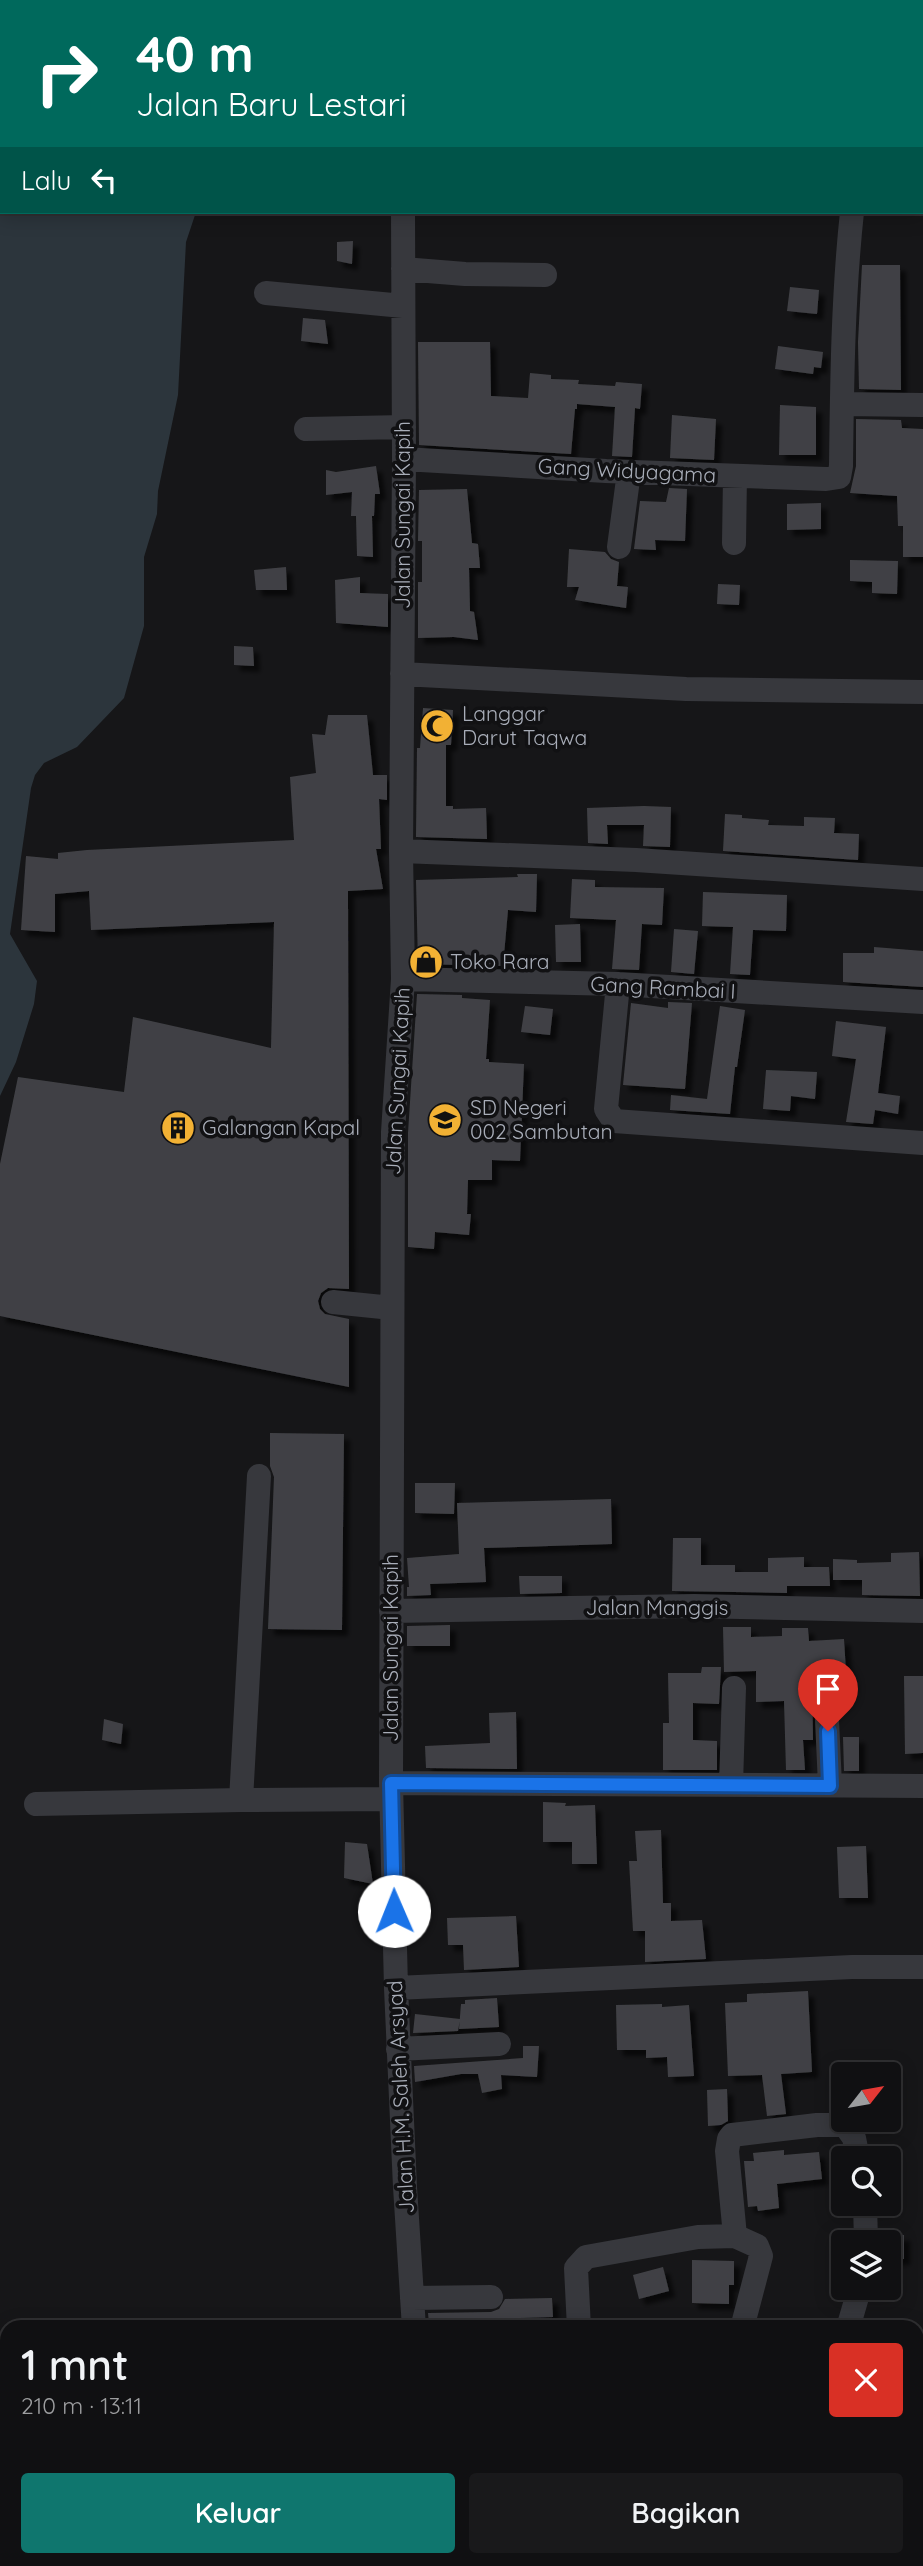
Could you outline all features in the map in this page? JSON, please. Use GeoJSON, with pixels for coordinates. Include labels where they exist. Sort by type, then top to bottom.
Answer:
{"type":"FeatureCollection","features":[{"type":"Feature","properties":{"kind":"street","name":"Jalan Sungai Kapih"},"geometry":{"type":"LineString","coordinates":[[391,1791],[393,1132],[403,979],[403,214]]}},
{"type":"Feature","properties":{"kind":"street"},"geometry":{"type":"LineString","coordinates":[[852,214],[846,270],[842,404],[923,405]]}},
{"type":"Feature","properties":{"kind":"street"},"geometry":{"type":"LineString","coordinates":[[403,269],[465,274],[545,275]]}},
{"type":"Feature","properties":{"kind":"street"},"geometry":{"type":"LineString","coordinates":[[266,293],[403,306]]}},
{"type":"Feature","properties":{"kind":"street","name":"Gang Widyagama"},"geometry":{"type":"LineString","coordinates":[[404,459],[629,472],[827,479],[839,477],[842,404]]}},
{"type":"Feature","properties":{"kind":"street"},"geometry":{"type":"LineString","coordinates":[[306,429],[404,427]]}},
{"type":"Feature","properties":{"kind":"street"},"geometry":{"type":"LineString","coordinates":[[619,547],[629,472]]}},
{"type":"Feature","properties":{"kind":"street"},"geometry":{"type":"LineString","coordinates":[[734,543],[735,476]]}},
{"type":"Feature","properties":{"kind":"street"},"geometry":{"type":"LineString","coordinates":[[402,674],[685,689],[923,692]]}},
{"type":"Feature","properties":{"kind":"street"},"geometry":{"type":"LineString","coordinates":[[401,850],[636,860],[872,878],[923,879]]}},
{"type":"Feature","properties":{"kind":"street","name":"Gang Rambai I"},"geometry":{"type":"LineString","coordinates":[[403,979],[618,984],[923,1002]]}},
{"type":"Feature","properties":{"kind":"street"},"geometry":{"type":"LineString","coordinates":[[618,984],[606,1109],[614,1121],[923,1143]]}},
{"type":"Feature","properties":{"kind":"street"},"geometry":{"type":"LineString","coordinates":[[333,1302],[392,1308]]}},
{"type":"Feature","properties":{"kind":"street"},"geometry":{"type":"LineString","coordinates":[[241,1800],[259,1476]]}},
{"type":"Feature","properties":{"kind":"street","name":"Jalan Manggis"},"geometry":{"type":"LineString","coordinates":[[391,1611],[694,1606],[923,1611]]}},
{"type":"Feature","properties":{"kind":"street"},"geometry":{"type":"LineString","coordinates":[[825,1676],[830,1786]]}},
{"type":"Feature","properties":{"kind":"street"},"geometry":{"type":"LineString","coordinates":[[731,1785],[734,1688]]}},
{"type":"Feature","properties":{"kind":"street"},"geometry":{"type":"LineString","coordinates":[[36,1804],[241,1800],[391,1791],[731,1785],[923,1786]]}},
{"type":"Feature","properties":{"kind":"street","name":"Jalan H.M. Saleh Arsyad"},"geometry":{"type":"LineString","coordinates":[[391,1791],[398,2049],[413,2320]]}},
{"type":"Feature","properties":{"kind":"street"},"geometry":{"type":"LineString","coordinates":[[396,1989],[852,1966],[923,1967]]}},
{"type":"Feature","properties":{"kind":"street"},"geometry":{"type":"LineString","coordinates":[[398,2049],[499,2044]]}},
{"type":"Feature","properties":{"kind":"street"},"geometry":{"type":"LineString","coordinates":[[735,2236],[727,2151],[732,2135],[817,2125],[845,2125],[854,2138],[856,2146]]}},
{"type":"Feature","properties":{"kind":"street"},"geometry":{"type":"LineString","coordinates":[[579,2320],[576,2268],[586,2257],[698,2237],[735,2236],[757,2246],[761,2256],[744,2320]]}},
{"type":"Feature","properties":{"kind":"street"},"geometry":{"type":"LineString","coordinates":[[412,2298],[491,2297]]}},
{"type":"Feature","properties":{"kind":"street"},"geometry":{"type":"LineString","coordinates":[[850,2320],[856,2300]]}},
{"type":"Feature","properties":{"kind":"shaded area"},"geometry":{"type":"Polygon","coordinates":[[[0,214],[195,214],[186,242],[178,395],[158,491],[157,514],[144,557],[144,626],[124,698],[77,747],[44,763],[35,775],[31,788],[10,934],[37,981],[34,1004],[16,1062],[0,1096],[0,214]]]}},
{"type":"Feature","properties":{"kind":"building"},"geometry":{"type":"Polygon","coordinates":[[[353,241],[352,264],[337,261],[337,242],[353,241]]]}},
{"type":"Feature","properties":{"kind":"building"},"geometry":{"type":"Polygon","coordinates":[[[862,265],[900,265],[901,390],[859,389],[858,342],[862,265]]]}},
{"type":"Feature","properties":{"kind":"building"},"geometry":{"type":"Polygon","coordinates":[[[790,287],[819,290],[817,314],[787,311],[790,287]]]}},
{"type":"Feature","properties":{"kind":"building"},"geometry":{"type":"Polygon","coordinates":[[[303,318],[325,320],[328,344],[301,341],[303,318]]]}},
{"type":"Feature","properties":{"kind":"building"},"geometry":{"type":"Polygon","coordinates":[[[418,342],[490,342],[491,396],[528,398],[530,373],[551,375],[551,379],[579,380],[578,384],[642,384],[640,409],[635,408],[632,457],[612,456],[615,407],[577,404],[571,454],[419,445],[418,342]]]}},
{"type":"Feature","properties":{"kind":"building"},"geometry":{"type":"Polygon","coordinates":[[[778,346],[823,352],[821,368],[814,367],[813,374],[775,369],[778,346]]]}},
{"type":"Feature","properties":{"kind":"building"},"geometry":{"type":"Polygon","coordinates":[[[780,405],[816,407],[816,455],[779,455],[780,405]]]}},
{"type":"Feature","properties":{"kind":"building"},"geometry":{"type":"Polygon","coordinates":[[[672,415],[716,419],[714,460],[670,458],[672,415]]]}},
{"type":"Feature","properties":{"kind":"building"},"geometry":{"type":"Polygon","coordinates":[[[856,419],[901,420],[902,428],[923,429],[923,557],[903,557],[903,526],[898,526],[897,496],[850,493],[856,466],[856,419]]]}},
{"type":"Feature","properties":{"kind":"building"},"geometry":{"type":"Polygon","coordinates":[[[376,466],[380,494],[375,494],[372,516],[373,557],[357,556],[356,516],[351,516],[352,492],[326,495],[326,470],[336,472],[376,466]]]}},
{"type":"Feature","properties":{"kind":"building"},"geometry":{"type":"Polygon","coordinates":[[[669,488],[687,489],[685,541],[655,540],[656,550],[634,549],[640,501],[666,502],[669,488]]]}},
{"type":"Feature","properties":{"kind":"building"},"geometry":{"type":"Polygon","coordinates":[[[467,489],[472,543],[478,544],[480,568],[469,568],[470,611],[474,612],[478,640],[454,637],[418,638],[418,582],[422,582],[422,541],[418,541],[419,490],[467,489]]]}},
{"type":"Feature","properties":{"kind":"building"},"geometry":{"type":"Polygon","coordinates":[[[821,503],[821,529],[787,530],[787,504],[821,503]]]}},
{"type":"Feature","properties":{"kind":"building"},"geometry":{"type":"Polygon","coordinates":[[[569,549],[605,552],[611,559],[619,562],[617,586],[628,587],[626,608],[575,600],[579,587],[567,587],[569,549]]]}},
{"type":"Feature","properties":{"kind":"building"},"geometry":{"type":"Polygon","coordinates":[[[850,560],[898,561],[897,594],[872,593],[872,582],[850,581],[850,560]]]}},
{"type":"Feature","properties":{"kind":"building"},"geometry":{"type":"Polygon","coordinates":[[[286,567],[287,590],[256,590],[254,570],[286,567]]]}},
{"type":"Feature","properties":{"kind":"building"},"geometry":{"type":"Polygon","coordinates":[[[360,577],[360,593],[388,594],[388,627],[336,623],[335,580],[360,577]]]}},
{"type":"Feature","properties":{"kind":"building"},"geometry":{"type":"Polygon","coordinates":[[[718,584],[740,585],[739,605],[717,604],[718,584]]]}},
{"type":"Feature","properties":{"kind":"building"},"geometry":{"type":"Polygon","coordinates":[[[234,646],[253,647],[254,666],[234,665],[234,646]]]}},
{"type":"Feature","properties":{"kind":"building"},"geometry":{"type":"Polygon","coordinates":[[[423,708],[453,710],[451,745],[446,745],[446,806],[453,806],[453,809],[486,808],[487,839],[416,837],[417,748],[420,748],[423,708]]]}},
{"type":"Feature","properties":{"kind":"building","name":"Galangan Kapal"},"geometry":{"type":"Polygon","coordinates":[[[328,715],[367,715],[373,775],[387,775],[387,800],[379,799],[381,849],[376,849],[383,889],[348,891],[349,1289],[328,1288],[321,1293],[318,1301],[325,1314],[349,1319],[349,1387],[0,1316],[0,1164],[18,1077],[124,1092],[133,1017],[271,1048],[274,922],[91,930],[89,891],[55,894],[55,932],[21,930],[26,856],[58,859],[58,853],[87,850],[294,840],[290,777],[316,773],[312,734],[325,735],[328,715]]]}},
{"type":"Feature","properties":{"kind":"building"},"geometry":{"type":"Polygon","coordinates":[[[671,807],[670,847],[643,846],[644,825],[607,825],[608,844],[588,843],[587,808],[671,807]]]}},
{"type":"Feature","properties":{"kind":"building"},"geometry":{"type":"Polygon","coordinates":[[[725,814],[769,820],[768,825],[804,826],[804,817],[835,818],[834,833],[859,834],[858,860],[723,851],[725,814]]]}},
{"type":"Feature","properties":{"kind":"building"},"geometry":{"type":"Polygon","coordinates":[[[517,874],[537,874],[536,912],[508,910],[503,966],[418,964],[416,880],[518,877],[517,874]]]}},
{"type":"Feature","properties":{"kind":"building"},"geometry":{"type":"Polygon","coordinates":[[[572,879],[595,880],[595,887],[664,888],[662,925],[642,924],[639,970],[612,969],[616,920],[570,918],[572,879]]]}},
{"type":"Feature","properties":{"kind":"building"},"geometry":{"type":"Polygon","coordinates":[[[703,892],[787,895],[786,931],[753,930],[750,975],[730,974],[733,927],[702,926],[703,892]]]}},
{"type":"Feature","properties":{"kind":"building"},"geometry":{"type":"Polygon","coordinates":[[[580,924],[581,962],[556,962],[555,925],[580,924]]]}},
{"type":"Feature","properties":{"kind":"building"},"geometry":{"type":"Polygon","coordinates":[[[674,929],[698,931],[694,974],[671,972],[674,929]]]}},
{"type":"Feature","properties":{"kind":"building"},"geometry":{"type":"Polygon","coordinates":[[[874,947],[923,951],[923,987],[843,982],[843,953],[874,953],[874,947]]]}},
{"type":"Feature","properties":{"kind":"building"},"geometry":{"type":"Polygon","coordinates":[[[417,994],[462,995],[462,998],[490,1000],[486,1059],[489,1059],[489,1062],[524,1064],[520,1161],[492,1160],[492,1180],[468,1180],[467,1214],[471,1214],[469,1235],[435,1232],[434,1249],[408,1247],[408,1133],[417,994]]]}},
{"type":"Feature","properties":{"kind":"building"},"geometry":{"type":"Polygon","coordinates":[[[668,1002],[692,1003],[685,1089],[623,1085],[631,1003],[668,1008],[668,1002]]]}},
{"type":"Feature","properties":{"kind":"building"},"geometry":{"type":"Polygon","coordinates":[[[525,1006],[553,1009],[550,1035],[521,1032],[525,1006]]]}},
{"type":"Feature","properties":{"kind":"building"},"geometry":{"type":"Polygon","coordinates":[[[720,1006],[745,1010],[730,1114],[670,1110],[671,1095],[707,1099],[720,1006]]]}},
{"type":"Feature","properties":{"kind":"building"},"geometry":{"type":"Polygon","coordinates":[[[836,1021],[886,1027],[878,1093],[900,1096],[898,1114],[875,1110],[873,1124],[846,1122],[856,1059],[832,1056],[836,1021]]]}},
{"type":"Feature","properties":{"kind":"building"},"geometry":{"type":"Polygon","coordinates":[[[766,1070],[817,1072],[815,1099],[791,1096],[790,1111],[763,1109],[766,1070]]]}},
{"type":"Feature","properties":{"kind":"building"},"geometry":{"type":"Polygon","coordinates":[[[270,1433],[344,1434],[342,1630],[268,1629],[274,1477],[270,1466],[270,1433]]]}},
{"type":"Feature","properties":{"kind":"building"},"geometry":{"type":"Polygon","coordinates":[[[415,1483],[455,1483],[454,1514],[415,1513],[415,1483]]]}},
{"type":"Feature","properties":{"kind":"building"},"geometry":{"type":"Polygon","coordinates":[[[611,1499],[612,1544],[484,1548],[486,1582],[430,1584],[431,1595],[407,1596],[407,1558],[459,1554],[457,1503],[611,1499]]]}},
{"type":"Feature","properties":{"kind":"building"},"geometry":{"type":"Polygon","coordinates":[[[673,1538],[701,1538],[701,1565],[735,1565],[735,1572],[768,1572],[768,1558],[804,1557],[804,1567],[829,1567],[830,1586],[787,1586],[787,1593],[672,1591],[673,1538]]]}},
{"type":"Feature","properties":{"kind":"building"},"geometry":{"type":"Polygon","coordinates":[[[919,1552],[920,1596],[862,1595],[862,1580],[833,1580],[833,1559],[857,1560],[857,1563],[891,1562],[891,1553],[919,1552]]]}},
{"type":"Feature","properties":{"kind":"building"},"geometry":{"type":"Polygon","coordinates":[[[519,1576],[562,1576],[562,1593],[520,1594],[519,1576]]]}},
{"type":"Feature","properties":{"kind":"building"},"geometry":{"type":"Polygon","coordinates":[[[450,1625],[450,1646],[407,1646],[407,1626],[450,1625]]]}},
{"type":"Feature","properties":{"kind":"building"},"geometry":{"type":"Polygon","coordinates":[[[723,1627],[751,1627],[751,1637],[782,1636],[782,1628],[808,1628],[809,1641],[844,1639],[846,1672],[839,1672],[832,1663],[825,1661],[818,1663],[812,1670],[813,1740],[803,1740],[805,1770],[786,1770],[784,1701],[756,1702],[756,1671],[724,1672],[723,1627]]]}},
{"type":"Feature","properties":{"kind":"building"},"geometry":{"type":"Polygon","coordinates":[[[702,1667],[721,1667],[719,1704],[693,1703],[693,1740],[717,1741],[717,1770],[663,1770],[663,1723],[669,1723],[668,1673],[701,1673],[702,1667]]]}},
{"type":"Feature","properties":{"kind":"building"},"geometry":{"type":"Polygon","coordinates":[[[904,1676],[923,1676],[923,1753],[905,1754],[904,1676]]]}},
{"type":"Feature","properties":{"kind":"building"},"geometry":{"type":"Polygon","coordinates":[[[516,1712],[517,1769],[426,1768],[425,1746],[490,1743],[489,1713],[516,1712]]]}},
{"type":"Feature","properties":{"kind":"building"},"geometry":{"type":"Polygon","coordinates":[[[104,1719],[123,1724],[121,1744],[102,1740],[104,1719]]]}},
{"type":"Feature","properties":{"kind":"building"},"geometry":{"type":"Polygon","coordinates":[[[843,1737],[859,1737],[859,1771],[844,1771],[843,1737]]]}},
{"type":"Feature","properties":{"kind":"building"},"geometry":{"type":"Polygon","coordinates":[[[543,1802],[566,1803],[565,1806],[595,1805],[597,1864],[572,1864],[572,1842],[543,1842],[543,1802]]]}},
{"type":"Feature","properties":{"kind":"building"},"geometry":{"type":"Polygon","coordinates":[[[661,1830],[663,1903],[671,1903],[671,1921],[702,1920],[706,1959],[645,1962],[645,1931],[633,1931],[629,1861],[637,1861],[635,1831],[661,1830]]]}},
{"type":"Feature","properties":{"kind":"building"},"geometry":{"type":"Polygon","coordinates":[[[345,1842],[367,1844],[373,1884],[344,1878],[345,1842]]]}},
{"type":"Feature","properties":{"kind":"building"},"geometry":{"type":"Polygon","coordinates":[[[866,1846],[868,1898],[839,1898],[837,1847],[866,1846]]]}},
{"type":"Feature","properties":{"kind":"building"},"geometry":{"type":"Polygon","coordinates":[[[516,1916],[519,1967],[464,1970],[463,1945],[448,1945],[447,1918],[516,1916]]]}},
{"type":"Feature","properties":{"kind":"building"},"geometry":{"type":"Polygon","coordinates":[[[808,1991],[812,2072],[781,2074],[786,2114],[767,2116],[762,2075],[728,2076],[725,2003],[747,2002],[747,1994],[808,1991]]]}},
{"type":"Feature","properties":{"kind":"building"},"geometry":{"type":"Polygon","coordinates":[[[497,1998],[499,2027],[459,2029],[461,2004],[465,2004],[465,2000],[497,1998]]]}},
{"type":"Feature","properties":{"kind":"building"},"geometry":{"type":"Polygon","coordinates":[[[662,2004],[662,2007],[689,2005],[694,2076],[668,2077],[667,2057],[646,2058],[646,2050],[617,2050],[616,2005],[662,2004]]]}},
{"type":"Feature","properties":{"kind":"building"},"geometry":{"type":"Polygon","coordinates":[[[415,2014],[460,2019],[458,2031],[413,2033],[415,2014]]]}},
{"type":"Feature","properties":{"kind":"building"},"geometry":{"type":"Polygon","coordinates":[[[523,2046],[539,2046],[537,2077],[501,2075],[502,2089],[482,2093],[478,2074],[461,2074],[415,2082],[414,2066],[523,2058],[523,2046]]]}},
{"type":"Feature","properties":{"kind":"building"},"geometry":{"type":"Polygon","coordinates":[[[727,2089],[728,2121],[721,2125],[708,2126],[707,2090],[727,2089]]]}},
{"type":"Feature","properties":{"kind":"building"},"geometry":{"type":"Polygon","coordinates":[[[784,2150],[784,2155],[819,2152],[822,2179],[777,2184],[779,2208],[758,2211],[757,2206],[748,2207],[744,2161],[754,2161],[753,2153],[784,2150]]]}},
{"type":"Feature","properties":{"kind":"building"},"geometry":{"type":"Polygon","coordinates":[[[901,2235],[904,2235],[904,2259],[901,2259],[901,2235]]]}},
{"type":"Feature","properties":{"kind":"building"},"geometry":{"type":"Polygon","coordinates":[[[692,2260],[734,2261],[734,2285],[729,2285],[729,2304],[692,2303],[692,2260]]]}},
{"type":"Feature","properties":{"kind":"building"},"geometry":{"type":"Polygon","coordinates":[[[663,2267],[669,2291],[639,2299],[633,2275],[663,2267]]]}},
{"type":"Feature","properties":{"kind":"building"},"geometry":{"type":"Polygon","coordinates":[[[552,2298],[553,2317],[429,2320],[428,2313],[491,2312],[499,2309],[505,2299],[552,2298]]]}},
{"type":"Feature","properties":{"kind":"place","name":"Langgar Darut Taqwa"},"geometry":{"type":"Point","coordinates":[437,726]}},
{"type":"Feature","properties":{"kind":"place","name":"Toko Rara"},"geometry":{"type":"Point","coordinates":[426,962]}},
{"type":"Feature","properties":{"kind":"place","name":"SD Negeri 002 Sambutan"},"geometry":{"type":"Point","coordinates":[445,1120]}},
{"type":"Feature","properties":{"kind":"place","name":"Galangan Kapal"},"geometry":{"type":"Point","coordinates":[178,1128]}},
{"type":"Feature","properties":{"kind":"route"},"geometry":{"type":"LineString","coordinates":[[394,1911],[391,1783],[830,1786],[828,1731]]}}]}
